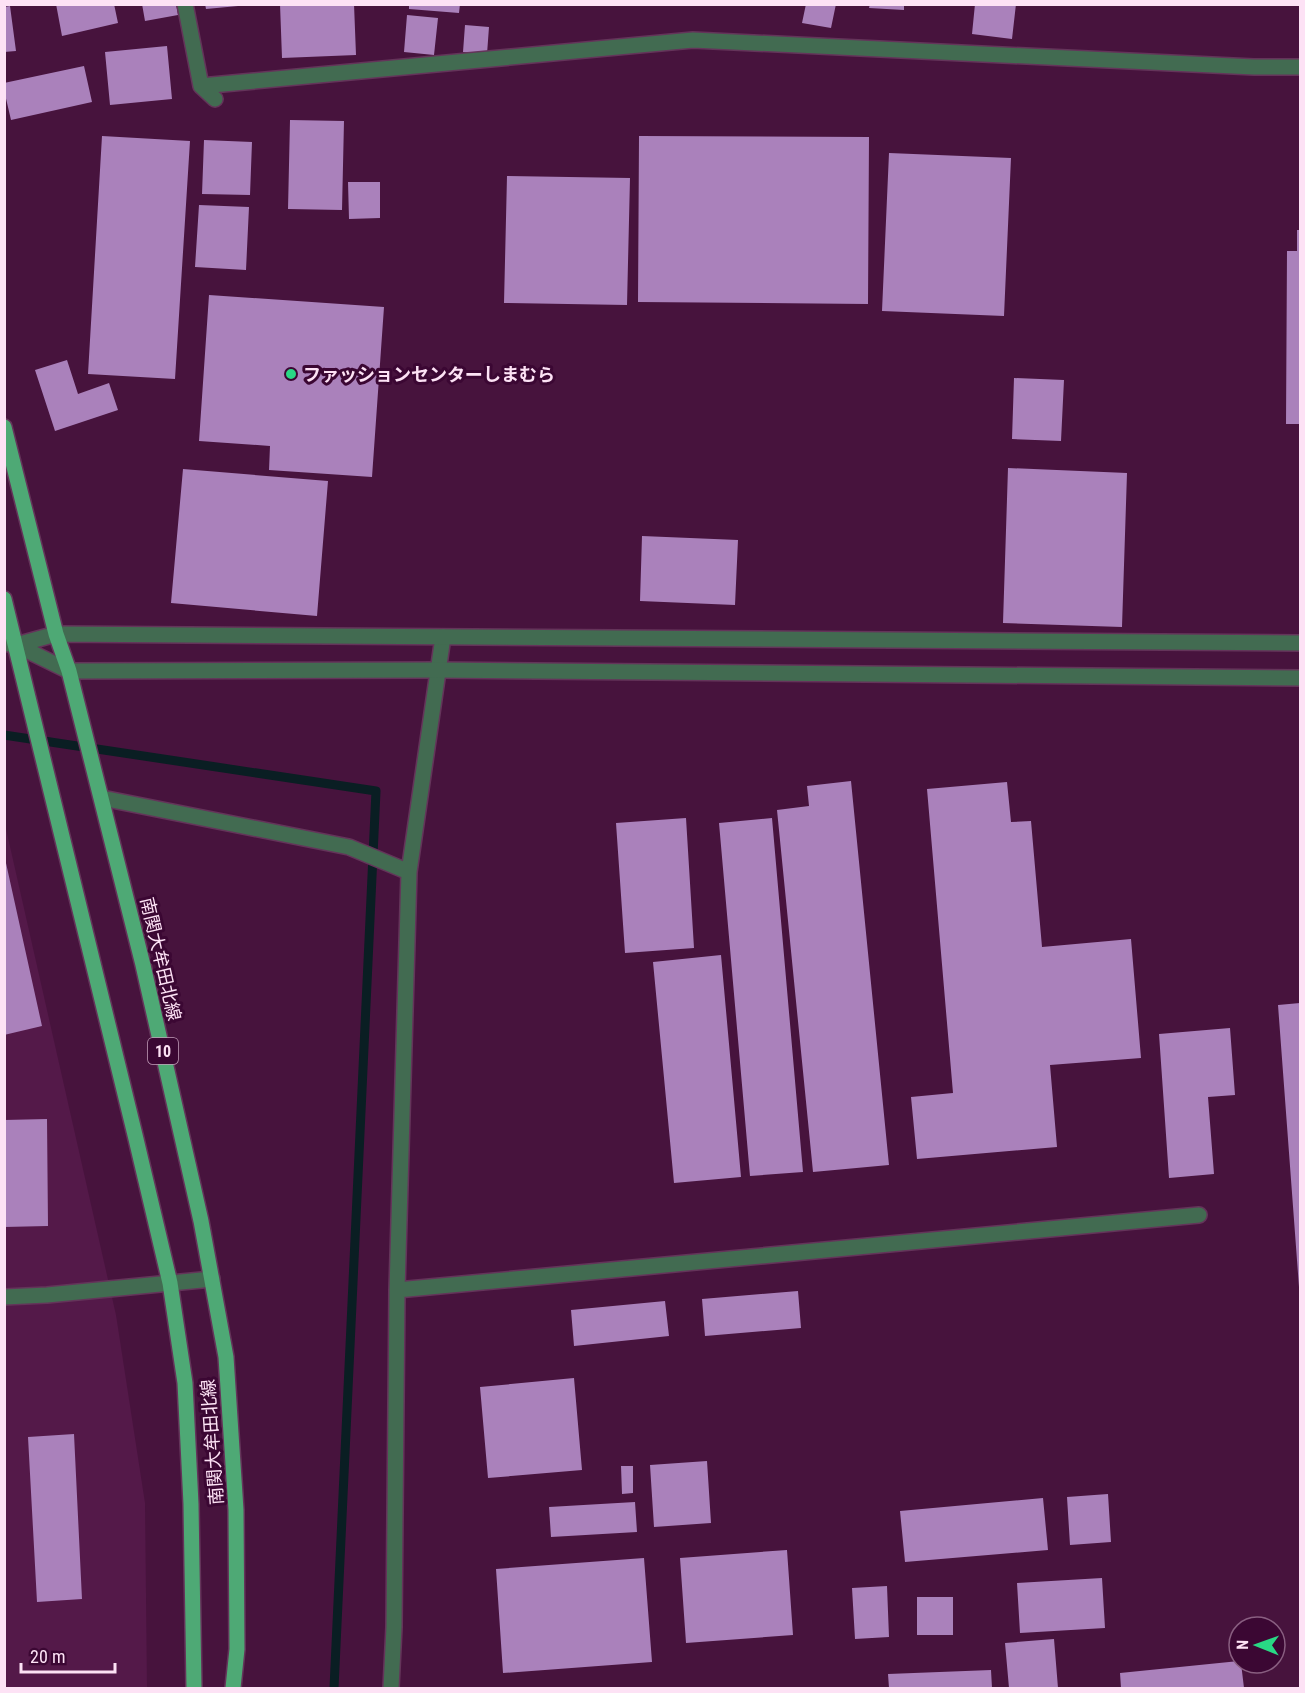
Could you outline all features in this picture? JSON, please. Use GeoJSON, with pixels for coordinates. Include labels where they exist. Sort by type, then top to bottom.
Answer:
{"type":"FeatureCollection","features":[{"type":"Feature","properties":{"kind":"main road","name":"南関大牟田北線"},"geometry":{"type":"LineString","coordinates":[[4,427],[56,634],[69,671],[102,798],[151,1000],[212,1279],[226,1357],[236,1510],[237,1649],[233,1689]]}},
{"type":"Feature","properties":{"kind":"main road","name":"南関大牟田北線"},"geometry":{"type":"LineString","coordinates":[[4,599],[10,644],[134,1128],[170,1283],[185,1383],[194,1689]]}},
{"type":"Feature","properties":{"kind":"street"},"geometry":{"type":"LineString","coordinates":[[185,4],[201,86],[214,99]]}},
{"type":"Feature","properties":{"kind":"street"},"geometry":{"type":"LineString","coordinates":[[201,86],[693,40],[1254,67],[1300,67]]}},
{"type":"Feature","properties":{"kind":"street"},"geometry":{"type":"LineString","coordinates":[[10,644],[56,634],[1300,644]]}},
{"type":"Feature","properties":{"kind":"street"},"geometry":{"type":"LineString","coordinates":[[391,1689],[394,1627],[397,1290],[409,872],[443,637]]}},
{"type":"Feature","properties":{"kind":"street"},"geometry":{"type":"LineString","coordinates":[[10,644],[69,671],[439,670],[1300,678]]}},
{"type":"Feature","properties":{"kind":"street"},"geometry":{"type":"LineString","coordinates":[[102,798],[349,847],[409,872]]}},
{"type":"Feature","properties":{"kind":"street"},"geometry":{"type":"LineString","coordinates":[[397,1290],[1199,1215]]}},
{"type":"Feature","properties":{"kind":"street"},"geometry":{"type":"LineString","coordinates":[[4,1297],[212,1279]]}},
{"type":"Feature","properties":{"kind":"shaded area"},"geometry":{"type":"Polygon","coordinates":[[[4,820],[116,1315],[145,1503],[147,1688],[5,1688],[4,820]]]}},
{"type":"Feature","properties":{"kind":"building"},"geometry":{"type":"Polygon","coordinates":[[[56,4],[114,4],[118,23],[62,36],[56,4]]]}},
{"type":"Feature","properties":{"kind":"building"},"geometry":{"type":"Polygon","coordinates":[[[142,4],[176,4],[178,15],[145,21],[142,4]]]}},
{"type":"Feature","properties":{"kind":"building"},"geometry":{"type":"Polygon","coordinates":[[[205,4],[238,4],[238,6],[206,9],[205,4]]]}},
{"type":"Feature","properties":{"kind":"building"},"geometry":{"type":"Polygon","coordinates":[[[280,4],[354,4],[356,55],[282,58],[280,4]]]}},
{"type":"Feature","properties":{"kind":"building"},"geometry":{"type":"Polygon","coordinates":[[[409,4],[460,4],[459,13],[409,9],[409,4]]]}},
{"type":"Feature","properties":{"kind":"building"},"geometry":{"type":"Polygon","coordinates":[[[806,4],[836,4],[831,28],[802,23],[806,4]]]}},
{"type":"Feature","properties":{"kind":"building"},"geometry":{"type":"Polygon","coordinates":[[[870,4],[904,4],[904,10],[869,8],[870,4]]]}},
{"type":"Feature","properties":{"kind":"building"},"geometry":{"type":"Polygon","coordinates":[[[975,4],[1016,4],[1012,39],[972,34],[975,4]]]}},
{"type":"Feature","properties":{"kind":"building"},"geometry":{"type":"Polygon","coordinates":[[[10,6],[16,51],[4,52],[4,7],[10,6]]]}},
{"type":"Feature","properties":{"kind":"building"},"geometry":{"type":"Polygon","coordinates":[[[407,15],[438,18],[434,55],[404,52],[407,15]]]}},
{"type":"Feature","properties":{"kind":"building"},"geometry":{"type":"Polygon","coordinates":[[[465,25],[489,27],[487,54],[463,52],[465,25]]]}},
{"type":"Feature","properties":{"kind":"building"},"geometry":{"type":"Polygon","coordinates":[[[167,46],[172,99],[110,105],[105,52],[167,46]]]}},
{"type":"Feature","properties":{"kind":"building"},"geometry":{"type":"Polygon","coordinates":[[[84,66],[92,102],[11,120],[4,83],[84,66]]]}},
{"type":"Feature","properties":{"kind":"building"},"geometry":{"type":"Polygon","coordinates":[[[290,120],[344,121],[342,210],[288,209],[290,120]]]}},
{"type":"Feature","properties":{"kind":"building"},"geometry":{"type":"Polygon","coordinates":[[[102,136],[190,141],[175,379],[88,374],[102,136]]]}},
{"type":"Feature","properties":{"kind":"building"},"geometry":{"type":"Polygon","coordinates":[[[639,136],[869,137],[868,304],[638,302],[639,136]]]}},
{"type":"Feature","properties":{"kind":"building"},"geometry":{"type":"Polygon","coordinates":[[[204,140],[252,142],[250,195],[202,194],[204,140]]]}},
{"type":"Feature","properties":{"kind":"building"},"geometry":{"type":"Polygon","coordinates":[[[889,153],[1011,158],[1004,316],[882,311],[889,153]]]}},
{"type":"Feature","properties":{"kind":"building"},"geometry":{"type":"Polygon","coordinates":[[[507,176],[630,178],[627,305],[504,303],[507,176]]]}},
{"type":"Feature","properties":{"kind":"building"},"geometry":{"type":"Polygon","coordinates":[[[348,182],[380,182],[380,218],[349,219],[348,182]]]}},
{"type":"Feature","properties":{"kind":"building"},"geometry":{"type":"Polygon","coordinates":[[[199,205],[249,207],[246,270],[195,267],[199,205]]]}},
{"type":"Feature","properties":{"kind":"building"},"geometry":{"type":"Polygon","coordinates":[[[1297,230],[1300,230],[1300,424],[1286,424],[1287,251],[1297,251],[1297,230]]]}},
{"type":"Feature","properties":{"kind":"building","name":"ファッションセンターしまむら"},"geometry":{"type":"Polygon","coordinates":[[[209,295],[384,307],[372,477],[269,470],[270,446],[199,441],[209,295]]]}},
{"type":"Feature","properties":{"kind":"building"},"geometry":{"type":"Polygon","coordinates":[[[67,360],[78,394],[109,383],[118,410],[55,431],[35,370],[67,360]]]}},
{"type":"Feature","properties":{"kind":"building"},"geometry":{"type":"Polygon","coordinates":[[[1014,378],[1064,380],[1061,441],[1012,439],[1014,378]]]}},
{"type":"Feature","properties":{"kind":"building"},"geometry":{"type":"Polygon","coordinates":[[[1008,468],[1127,473],[1122,627],[1003,623],[1008,468]]]}},
{"type":"Feature","properties":{"kind":"building"},"geometry":{"type":"Polygon","coordinates":[[[183,469],[328,481],[317,616],[171,603],[183,469]]]}},
{"type":"Feature","properties":{"kind":"building"},"geometry":{"type":"Polygon","coordinates":[[[642,536],[738,540],[735,605],[640,601],[642,536]]]}},
{"type":"Feature","properties":{"kind":"building"},"geometry":{"type":"Polygon","coordinates":[[[851,781],[889,1165],[813,1172],[777,810],[809,806],[807,786],[851,781]]]}},
{"type":"Feature","properties":{"kind":"building"},"geometry":{"type":"Polygon","coordinates":[[[1007,782],[1011,822],[1031,821],[1042,947],[1131,939],[1141,1058],[1050,1065],[1057,1147],[917,1159],[911,1097],[953,1093],[927,789],[1007,782]]]}},
{"type":"Feature","properties":{"kind":"building"},"geometry":{"type":"Polygon","coordinates":[[[686,818],[694,948],[625,953],[616,823],[686,818]]]}},
{"type":"Feature","properties":{"kind":"building"},"geometry":{"type":"Polygon","coordinates":[[[772,818],[803,1172],[750,1176],[719,823],[772,818]]]}},
{"type":"Feature","properties":{"kind":"building"},"geometry":{"type":"Polygon","coordinates":[[[4,854],[42,1026],[4,1035],[4,854]]]}},
{"type":"Feature","properties":{"kind":"building"},"geometry":{"type":"Polygon","coordinates":[[[721,955],[741,1177],[674,1183],[653,962],[721,955]]]}},
{"type":"Feature","properties":{"kind":"building"},"geometry":{"type":"Polygon","coordinates":[[[1300,1003],[1300,1287],[1299,1287],[1278,1005],[1300,1003]]]}},
{"type":"Feature","properties":{"kind":"building"},"geometry":{"type":"Polygon","coordinates":[[[1230,1028],[1235,1095],[1208,1097],[1214,1174],[1169,1178],[1159,1034],[1230,1028]]]}},
{"type":"Feature","properties":{"kind":"building"},"geometry":{"type":"Polygon","coordinates":[[[47,1119],[48,1226],[4,1227],[4,1120],[47,1119]]]}},
{"type":"Feature","properties":{"kind":"building"},"geometry":{"type":"Polygon","coordinates":[[[798,1291],[801,1328],[705,1336],[702,1299],[798,1291]]]}},
{"type":"Feature","properties":{"kind":"building"},"geometry":{"type":"Polygon","coordinates":[[[665,1301],[669,1336],[574,1346],[571,1310],[665,1301]]]}},
{"type":"Feature","properties":{"kind":"building"},"geometry":{"type":"Polygon","coordinates":[[[574,1378],[582,1470],[488,1478],[480,1387],[574,1378]]]}},
{"type":"Feature","properties":{"kind":"building"},"geometry":{"type":"Polygon","coordinates":[[[74,1434],[82,1599],[37,1602],[28,1437],[74,1434]]]}},
{"type":"Feature","properties":{"kind":"building"},"geometry":{"type":"Polygon","coordinates":[[[707,1461],[711,1523],[654,1527],[650,1465],[707,1461]]]}},
{"type":"Feature","properties":{"kind":"building"},"geometry":{"type":"Polygon","coordinates":[[[621,1466],[633,1466],[633,1493],[622,1494],[621,1466]]]}},
{"type":"Feature","properties":{"kind":"building"},"geometry":{"type":"Polygon","coordinates":[[[1108,1494],[1111,1542],[1070,1545],[1067,1497],[1108,1494]]]}},
{"type":"Feature","properties":{"kind":"building"},"geometry":{"type":"Polygon","coordinates":[[[1043,1498],[1048,1550],[905,1562],[900,1511],[1043,1498]]]}},
{"type":"Feature","properties":{"kind":"building"},"geometry":{"type":"Polygon","coordinates":[[[635,1502],[637,1532],[551,1537],[549,1507],[635,1502]]]}},
{"type":"Feature","properties":{"kind":"building"},"geometry":{"type":"Polygon","coordinates":[[[787,1550],[793,1635],[686,1643],[680,1558],[787,1550]]]}},
{"type":"Feature","properties":{"kind":"building"},"geometry":{"type":"Polygon","coordinates":[[[644,1558],[652,1662],[503,1673],[496,1569],[644,1558]]]}},
{"type":"Feature","properties":{"kind":"building"},"geometry":{"type":"Polygon","coordinates":[[[1102,1578],[1105,1628],[1020,1633],[1017,1583],[1102,1578]]]}},
{"type":"Feature","properties":{"kind":"building"},"geometry":{"type":"Polygon","coordinates":[[[887,1586],[889,1637],[855,1639],[852,1588],[887,1586]]]}},
{"type":"Feature","properties":{"kind":"building"},"geometry":{"type":"Polygon","coordinates":[[[917,1597],[953,1597],[953,1635],[917,1635],[917,1597]]]}},
{"type":"Feature","properties":{"kind":"building"},"geometry":{"type":"Polygon","coordinates":[[[1054,1639],[1058,1688],[1009,1688],[1005,1643],[1054,1639]]]}},
{"type":"Feature","properties":{"kind":"building"},"geometry":{"type":"Polygon","coordinates":[[[1227,1662],[1227,1675],[1242,1675],[1244,1688],[1121,1688],[1120,1673],[1227,1662]]]}},
{"type":"Feature","properties":{"kind":"building"},"geometry":{"type":"Polygon","coordinates":[[[991,1670],[992,1688],[889,1688],[888,1674],[991,1670]]]}},
{"type":"Feature","properties":{"kind":"waterway"},"geometry":{"type":"LineString","coordinates":[[4,735],[376,791],[334,1688]]}},
{"type":"Feature","properties":{"kind":"place","name":"ファッションセンターしまむら"},"geometry":{"type":"Point","coordinates":[291,374]}}]}
